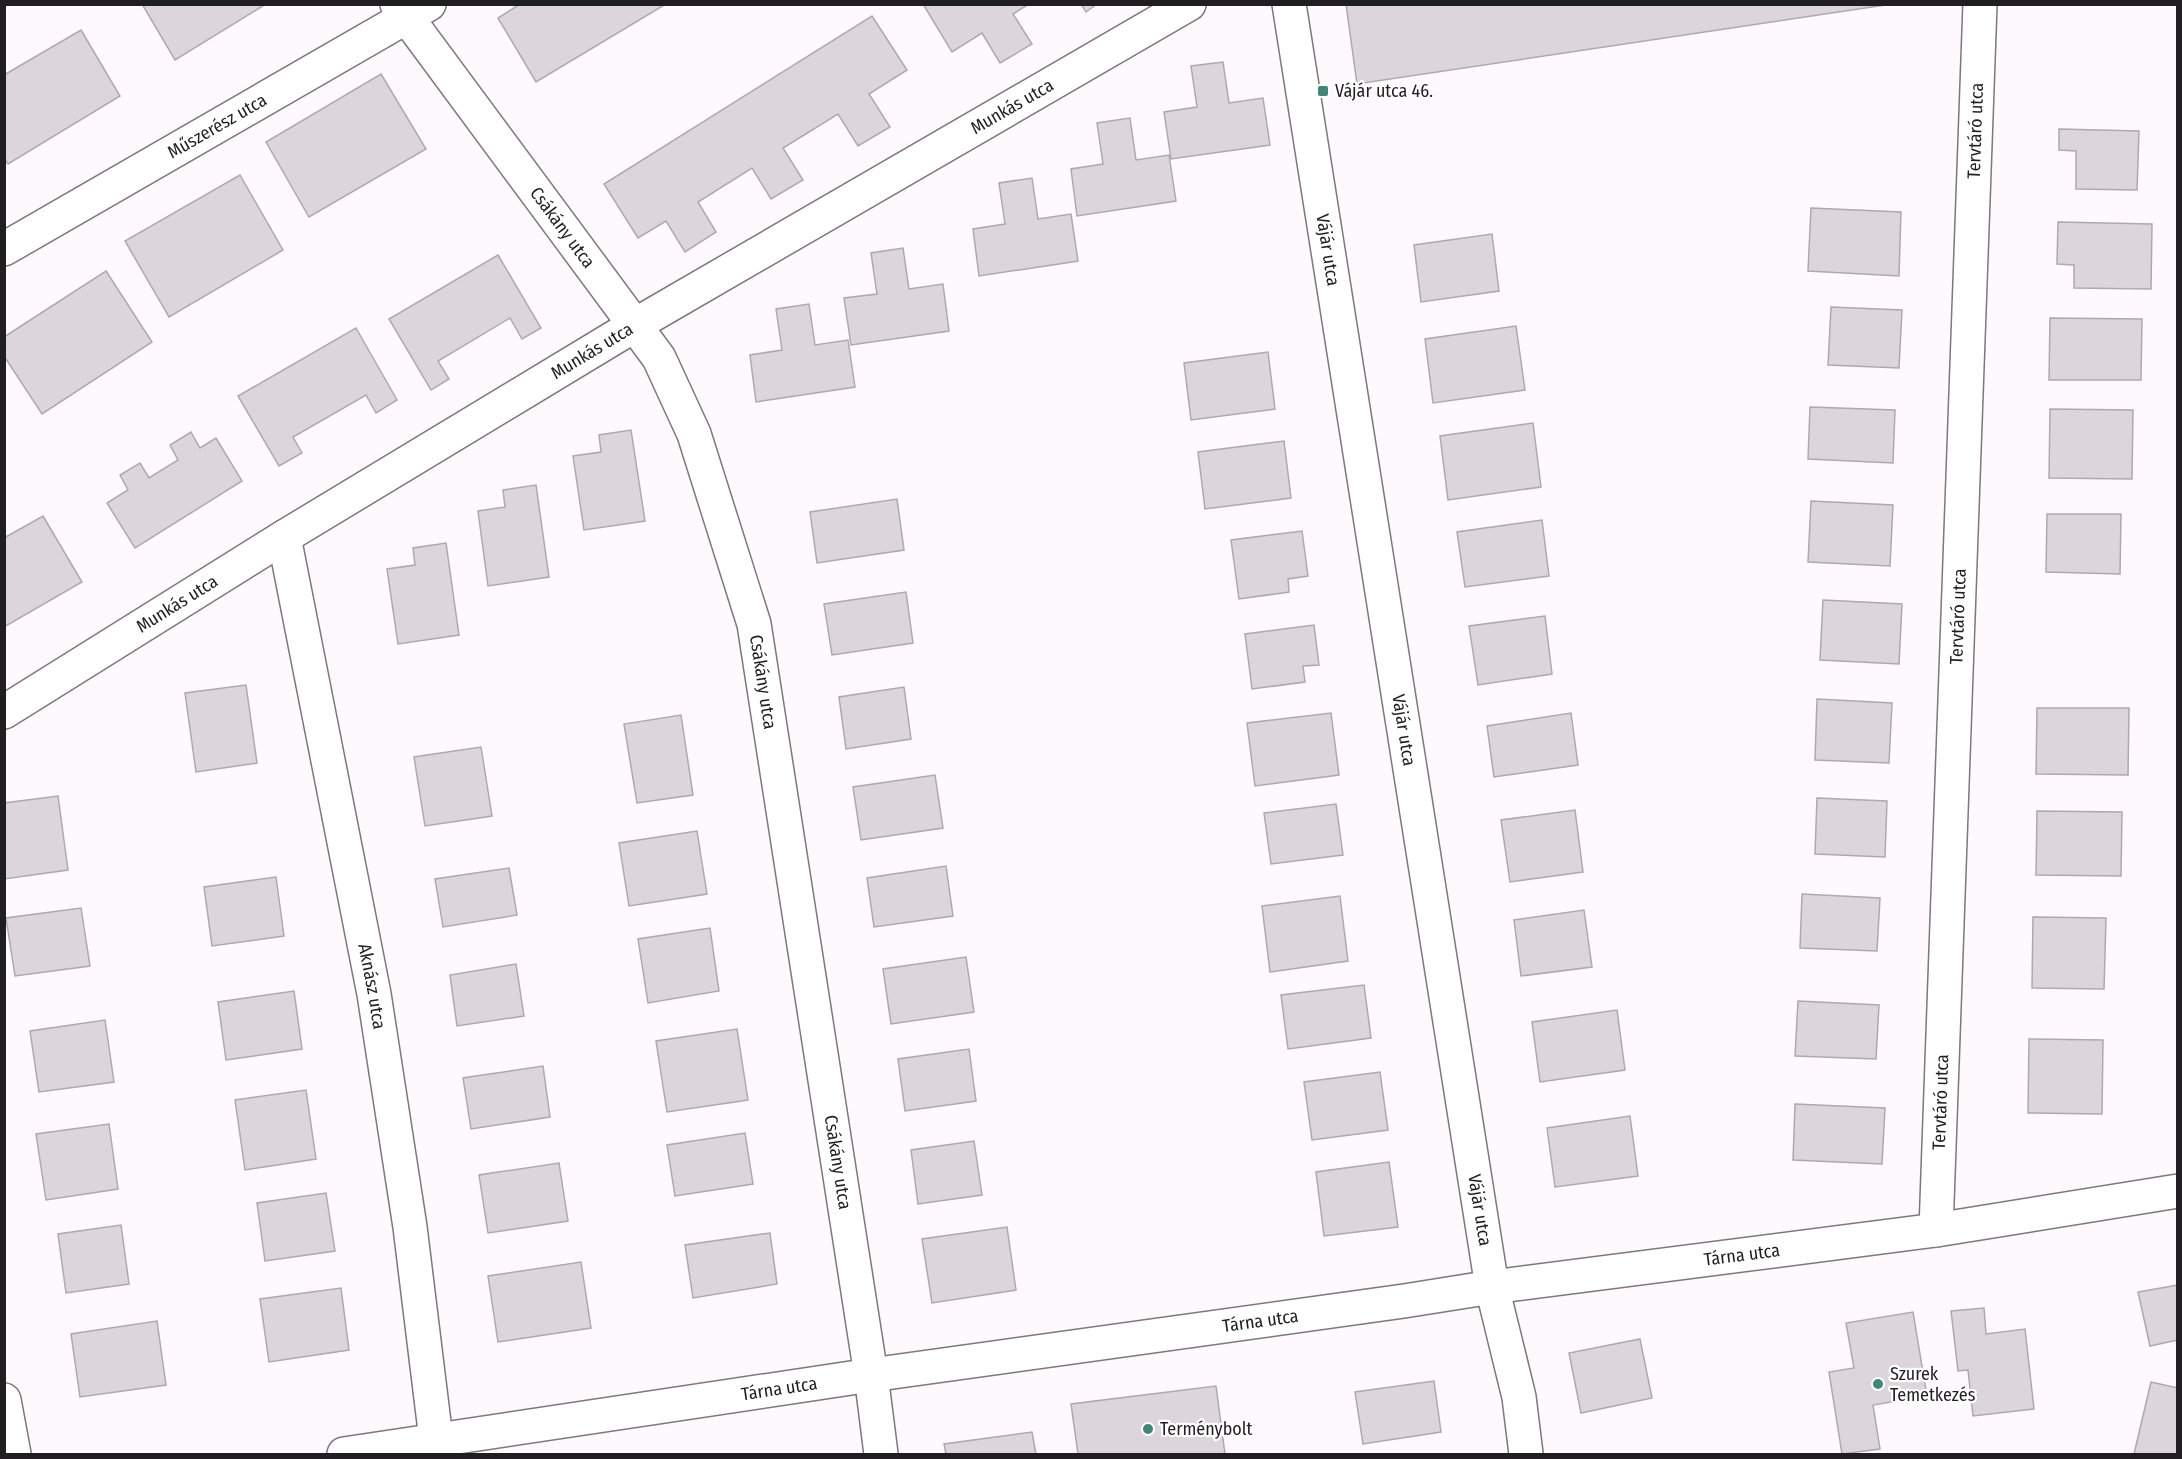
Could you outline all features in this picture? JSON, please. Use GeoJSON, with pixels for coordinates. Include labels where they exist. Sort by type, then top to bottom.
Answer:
{"type":"FeatureCollection","features":[{"type":"Feature","properties":{"kind":"street","name":"Munkás utca"},"geometry":{"type":"LineString","coordinates":[[4,712],[284,537],[635,325],[1189,4]]}},
{"type":"Feature","properties":{"kind":"street","name":"Vájár utca"},"geometry":{"type":"LineString","coordinates":[[1289,4],[1492,1287],[1519,1397],[1526,1455]]}},
{"type":"Feature","properties":{"kind":"street","name":"Tervtáró utca"},"geometry":{"type":"LineString","coordinates":[[1936,1230],[1980,4]]}},
{"type":"Feature","properties":{"kind":"street","name":"Csákány utca"},"geometry":{"type":"LineString","coordinates":[[411,9],[659,358],[694,434],[754,624],[871,1375],[881,1455]]}},
{"type":"Feature","properties":{"kind":"street","name":"Műszerész utca"},"geometry":{"type":"LineString","coordinates":[[4,249],[411,9]]}},
{"type":"Feature","properties":{"kind":"street","name":"Aknász utca"},"geometry":{"type":"LineString","coordinates":[[284,537],[374,994],[410,1227],[436,1439]]}},
{"type":"Feature","properties":{"kind":"street","name":"Tárna utca"},"geometry":{"type":"LineString","coordinates":[[344,1455],[436,1439],[871,1375],[1492,1287],[1936,1230],[2178,1191]]}},
{"type":"Feature","properties":{"kind":"street"},"geometry":{"type":"LineString","coordinates":[[4,1400],[14,1455]]}},
{"type":"Feature","properties":{"kind":"building"},"geometry":{"type":"Polygon","coordinates":[[[142,4],[266,4],[175,60],[142,4]]]}},
{"type":"Feature","properties":{"kind":"building"},"geometry":{"type":"Polygon","coordinates":[[[520,4],[666,4],[536,82],[498,18],[520,4]]]}},
{"type":"Feature","properties":{"kind":"building"},"geometry":{"type":"Polygon","coordinates":[[[923,4],[1029,4],[1013,14],[1032,44],[1000,63],[982,33],[952,52],[923,4]]]}},
{"type":"Feature","properties":{"kind":"building"},"geometry":{"type":"Polygon","coordinates":[[[1081,4],[1097,4],[1086,12],[1081,4]]]}},
{"type":"Feature","properties":{"kind":"building"},"geometry":{"type":"Polygon","coordinates":[[[1346,4],[1892,4],[1357,84],[1346,4]]]}},
{"type":"Feature","properties":{"kind":"building"},"geometry":{"type":"Polygon","coordinates":[[[872,16],[907,70],[869,94],[890,127],[858,146],[838,114],[783,148],[803,180],[771,199],[752,168],[698,202],[716,232],[685,252],[666,221],[638,238],[604,184],[872,16]]]}},
{"type":"Feature","properties":{"kind":"building"},"geometry":{"type":"Polygon","coordinates":[[[81,30],[120,96],[8,164],[4,158],[4,75],[81,30]]]}},
{"type":"Feature","properties":{"kind":"building"},"geometry":{"type":"Polygon","coordinates":[[[1223,62],[1229,103],[1263,98],[1270,145],[1171,159],[1164,112],[1197,107],[1191,66],[1223,62]]]}},
{"type":"Feature","properties":{"kind":"building"},"geometry":{"type":"Polygon","coordinates":[[[381,74],[426,149],[309,217],[266,142],[381,74]]]}},
{"type":"Feature","properties":{"kind":"building"},"geometry":{"type":"Polygon","coordinates":[[[1130,118],[1136,160],[1169,155],[1176,201],[1077,216],[1071,169],[1103,164],[1097,123],[1130,118]]]}},
{"type":"Feature","properties":{"kind":"building"},"geometry":{"type":"Polygon","coordinates":[[[2059,129],[2139,131],[2137,190],[2076,189],[2076,151],[2059,150],[2059,129]]]}},
{"type":"Feature","properties":{"kind":"building"},"geometry":{"type":"Polygon","coordinates":[[[240,175],[283,250],[169,317],[125,241],[240,175]]]}},
{"type":"Feature","properties":{"kind":"building"},"geometry":{"type":"Polygon","coordinates":[[[1032,178],[1038,219],[1071,214],[1078,261],[979,276],[973,229],[1005,224],[999,183],[1032,178]]]}},
{"type":"Feature","properties":{"kind":"building"},"geometry":{"type":"Polygon","coordinates":[[[1811,208],[1901,212],[1899,276],[1808,271],[1811,208]]]}},
{"type":"Feature","properties":{"kind":"building"},"geometry":{"type":"Polygon","coordinates":[[[2058,222],[2152,224],[2151,289],[2074,288],[2074,265],[2057,264],[2058,222]]]}},
{"type":"Feature","properties":{"kind":"building"},"geometry":{"type":"Polygon","coordinates":[[[1492,234],[1499,291],[1421,302],[1414,245],[1492,234]]]}},
{"type":"Feature","properties":{"kind":"building"},"geometry":{"type":"Polygon","coordinates":[[[903,248],[909,289],[943,284],[949,331],[851,345],[844,298],[877,294],[871,253],[903,248]]]}},
{"type":"Feature","properties":{"kind":"building"},"geometry":{"type":"Polygon","coordinates":[[[498,255],[541,328],[522,339],[510,318],[438,361],[449,379],[431,390],[389,319],[498,255]]]}},
{"type":"Feature","properties":{"kind":"building"},"geometry":{"type":"Polygon","coordinates":[[[106,271],[152,342],[42,414],[4,356],[4,337],[106,271]]]}},
{"type":"Feature","properties":{"kind":"building"},"geometry":{"type":"Polygon","coordinates":[[[809,304],[815,345],[848,340],[855,387],[756,402],[750,355],[782,350],[776,309],[809,304]]]}},
{"type":"Feature","properties":{"kind":"building"},"geometry":{"type":"Polygon","coordinates":[[[1831,307],[1902,310],[1899,368],[1828,365],[1831,307]]]}},
{"type":"Feature","properties":{"kind":"building"},"geometry":{"type":"Polygon","coordinates":[[[2050,318],[2142,319],[2141,380],[2049,380],[2050,318]]]}},
{"type":"Feature","properties":{"kind":"building"},"geometry":{"type":"Polygon","coordinates":[[[1516,326],[1525,390],[1433,403],[1425,339],[1516,326]]]}},
{"type":"Feature","properties":{"kind":"building"},"geometry":{"type":"Polygon","coordinates":[[[356,328],[397,400],[376,413],[366,395],[293,437],[302,453],[279,466],[238,396],[356,328]]]}},
{"type":"Feature","properties":{"kind":"building"},"geometry":{"type":"Polygon","coordinates":[[[1268,352],[1275,409],[1191,420],[1184,363],[1268,352]]]}},
{"type":"Feature","properties":{"kind":"building"},"geometry":{"type":"Polygon","coordinates":[[[1810,407],[1895,410],[1893,463],[1808,459],[1810,407]]]}},
{"type":"Feature","properties":{"kind":"building"},"geometry":{"type":"Polygon","coordinates":[[[2050,409],[2133,410],[2132,479],[2049,478],[2050,409]]]}},
{"type":"Feature","properties":{"kind":"building"},"geometry":{"type":"Polygon","coordinates":[[[1533,423],[1541,487],[1448,500],[1440,436],[1533,423]]]}},
{"type":"Feature","properties":{"kind":"building"},"geometry":{"type":"Polygon","coordinates":[[[631,430],[645,521],[584,530],[573,456],[601,452],[599,435],[631,430]]]}},
{"type":"Feature","properties":{"kind":"building"},"geometry":{"type":"Polygon","coordinates":[[[191,432],[200,448],[216,438],[242,481],[135,548],[107,503],[128,490],[120,475],[140,463],[149,478],[178,460],[170,445],[191,432]]]}},
{"type":"Feature","properties":{"kind":"building"},"geometry":{"type":"Polygon","coordinates":[[[1284,441],[1291,498],[1205,509],[1198,452],[1284,441]]]}},
{"type":"Feature","properties":{"kind":"building"},"geometry":{"type":"Polygon","coordinates":[[[536,485],[549,577],[488,586],[478,511],[505,507],[503,490],[536,485]]]}},
{"type":"Feature","properties":{"kind":"building"},"geometry":{"type":"Polygon","coordinates":[[[897,499],[904,550],[817,563],[810,512],[897,499]]]}},
{"type":"Feature","properties":{"kind":"building"},"geometry":{"type":"Polygon","coordinates":[[[1811,501],[1893,505],[1890,566],[1808,562],[1811,501]]]}},
{"type":"Feature","properties":{"kind":"building"},"geometry":{"type":"Polygon","coordinates":[[[2047,514],[2121,514],[2120,574],[2046,572],[2047,514]]]}},
{"type":"Feature","properties":{"kind":"building"},"geometry":{"type":"Polygon","coordinates":[[[43,516],[82,582],[4,627],[4,538],[43,516]]]}},
{"type":"Feature","properties":{"kind":"building"},"geometry":{"type":"Polygon","coordinates":[[[1542,520],[1549,576],[1465,587],[1457,532],[1542,520]]]}},
{"type":"Feature","properties":{"kind":"building"},"geometry":{"type":"Polygon","coordinates":[[[1302,531],[1308,576],[1288,579],[1289,592],[1239,599],[1231,540],[1302,531]]]}},
{"type":"Feature","properties":{"kind":"building"},"geometry":{"type":"Polygon","coordinates":[[[446,543],[459,635],[398,644],[387,569],[415,565],[413,548],[446,543]]]}},
{"type":"Feature","properties":{"kind":"building"},"geometry":{"type":"Polygon","coordinates":[[[906,592],[913,643],[832,655],[824,604],[906,592]]]}},
{"type":"Feature","properties":{"kind":"building"},"geometry":{"type":"Polygon","coordinates":[[[1823,600],[1902,604],[1899,664],[1820,660],[1823,600]]]}},
{"type":"Feature","properties":{"kind":"building"},"geometry":{"type":"Polygon","coordinates":[[[1545,616],[1552,674],[1478,685],[1469,626],[1545,616]]]}},
{"type":"Feature","properties":{"kind":"building"},"geometry":{"type":"Polygon","coordinates":[[[1314,625],[1319,665],[1303,666],[1305,682],[1252,689],[1245,634],[1314,625]]]}},
{"type":"Feature","properties":{"kind":"building"},"geometry":{"type":"Polygon","coordinates":[[[246,685],[257,763],[196,772],[185,693],[246,685]]]}},
{"type":"Feature","properties":{"kind":"building"},"geometry":{"type":"Polygon","coordinates":[[[904,687],[911,739],[846,749],[839,697],[904,687]]]}},
{"type":"Feature","properties":{"kind":"building"},"geometry":{"type":"Polygon","coordinates":[[[1817,699],[1892,703],[1889,763],[1815,760],[1817,699]]]}},
{"type":"Feature","properties":{"kind":"building"},"geometry":{"type":"Polygon","coordinates":[[[2037,708],[2129,708],[2128,775],[2036,774],[2037,708]]]}},
{"type":"Feature","properties":{"kind":"building"},"geometry":{"type":"Polygon","coordinates":[[[1331,713],[1339,775],[1255,786],[1247,723],[1331,713]]]}},
{"type":"Feature","properties":{"kind":"building"},"geometry":{"type":"Polygon","coordinates":[[[1571,713],[1578,765],[1494,777],[1487,726],[1571,713]]]}},
{"type":"Feature","properties":{"kind":"building"},"geometry":{"type":"Polygon","coordinates":[[[681,715],[693,795],[637,803],[624,724],[681,715]]]}},
{"type":"Feature","properties":{"kind":"building"},"geometry":{"type":"Polygon","coordinates":[[[481,747],[492,816],[425,826],[414,757],[481,747]]]}},
{"type":"Feature","properties":{"kind":"building"},"geometry":{"type":"Polygon","coordinates":[[[935,775],[943,828],[861,840],[853,787],[935,775]]]}},
{"type":"Feature","properties":{"kind":"building"},"geometry":{"type":"Polygon","coordinates":[[[58,796],[68,870],[4,879],[4,803],[58,796]]]}},
{"type":"Feature","properties":{"kind":"building"},"geometry":{"type":"Polygon","coordinates":[[[1817,798],[1887,801],[1885,857],[1815,854],[1817,798]]]}},
{"type":"Feature","properties":{"kind":"building"},"geometry":{"type":"Polygon","coordinates":[[[1336,804],[1343,855],[1271,864],[1264,813],[1336,804]]]}},
{"type":"Feature","properties":{"kind":"building"},"geometry":{"type":"Polygon","coordinates":[[[1575,810],[1583,872],[1510,882],[1501,820],[1575,810]]]}},
{"type":"Feature","properties":{"kind":"building"},"geometry":{"type":"Polygon","coordinates":[[[2037,811],[2122,812],[2121,876],[2036,875],[2037,811]]]}},
{"type":"Feature","properties":{"kind":"building"},"geometry":{"type":"Polygon","coordinates":[[[697,831],[707,894],[629,906],[619,843],[697,831]]]}},
{"type":"Feature","properties":{"kind":"building"},"geometry":{"type":"Polygon","coordinates":[[[946,866],[953,916],[874,927],[867,878],[946,866]]]}},
{"type":"Feature","properties":{"kind":"building"},"geometry":{"type":"Polygon","coordinates":[[[509,868],[517,915],[443,927],[435,879],[509,868]]]}},
{"type":"Feature","properties":{"kind":"building"},"geometry":{"type":"Polygon","coordinates":[[[276,877],[284,936],[212,946],[204,887],[276,877]]]}},
{"type":"Feature","properties":{"kind":"building"},"geometry":{"type":"Polygon","coordinates":[[[1802,894],[1880,898],[1877,951],[1800,948],[1802,894]]]}},
{"type":"Feature","properties":{"kind":"building"},"geometry":{"type":"Polygon","coordinates":[[[1340,896],[1348,961],[1270,972],[1262,906],[1340,896]]]}},
{"type":"Feature","properties":{"kind":"building"},"geometry":{"type":"Polygon","coordinates":[[[81,908],[90,966],[15,976],[6,918],[81,908]]]}},
{"type":"Feature","properties":{"kind":"building"},"geometry":{"type":"Polygon","coordinates":[[[1584,910],[1592,967],[1521,976],[1514,920],[1584,910]]]}},
{"type":"Feature","properties":{"kind":"building"},"geometry":{"type":"Polygon","coordinates":[[[2033,917],[2106,918],[2104,989],[2032,988],[2033,917]]]}},
{"type":"Feature","properties":{"kind":"building"},"geometry":{"type":"Polygon","coordinates":[[[710,928],[719,991],[648,1003],[638,939],[710,928]]]}},
{"type":"Feature","properties":{"kind":"building"},"geometry":{"type":"Polygon","coordinates":[[[966,957],[974,1012],[891,1024],[883,969],[966,957]]]}},
{"type":"Feature","properties":{"kind":"building"},"geometry":{"type":"Polygon","coordinates":[[[516,964],[524,1016],[457,1026],[450,975],[516,964]]]}},
{"type":"Feature","properties":{"kind":"building"},"geometry":{"type":"Polygon","coordinates":[[[1364,985],[1371,1038],[1288,1049],[1281,995],[1364,985]]]}},
{"type":"Feature","properties":{"kind":"building"},"geometry":{"type":"Polygon","coordinates":[[[294,991],[302,1049],[226,1060],[218,1002],[294,991]]]}},
{"type":"Feature","properties":{"kind":"building"},"geometry":{"type":"Polygon","coordinates":[[[1798,1001],[1879,1005],[1876,1059],[1795,1056],[1798,1001]]]}},
{"type":"Feature","properties":{"kind":"building"},"geometry":{"type":"Polygon","coordinates":[[[1617,1010],[1625,1070],[1540,1082],[1532,1022],[1617,1010]]]}},
{"type":"Feature","properties":{"kind":"building"},"geometry":{"type":"Polygon","coordinates":[[[105,1020],[114,1082],[39,1092],[30,1031],[105,1020]]]}},
{"type":"Feature","properties":{"kind":"building"},"geometry":{"type":"Polygon","coordinates":[[[737,1029],[748,1100],[667,1112],[656,1041],[737,1029]]]}},
{"type":"Feature","properties":{"kind":"building"},"geometry":{"type":"Polygon","coordinates":[[[2029,1039],[2103,1040],[2102,1114],[2028,1113],[2029,1039]]]}},
{"type":"Feature","properties":{"kind":"building"},"geometry":{"type":"Polygon","coordinates":[[[969,1049],[976,1101],[905,1111],[898,1059],[969,1049]]]}},
{"type":"Feature","properties":{"kind":"building"},"geometry":{"type":"Polygon","coordinates":[[[543,1066],[550,1117],[471,1129],[463,1078],[543,1066]]]}},
{"type":"Feature","properties":{"kind":"building"},"geometry":{"type":"Polygon","coordinates":[[[1380,1072],[1388,1130],[1312,1140],[1304,1082],[1380,1072]]]}},
{"type":"Feature","properties":{"kind":"building"},"geometry":{"type":"Polygon","coordinates":[[[306,1090],[316,1159],[245,1170],[235,1100],[306,1090]]]}},
{"type":"Feature","properties":{"kind":"building"},"geometry":{"type":"Polygon","coordinates":[[[1795,1104],[1885,1108],[1882,1164],[1793,1160],[1795,1104]]]}},
{"type":"Feature","properties":{"kind":"building"},"geometry":{"type":"Polygon","coordinates":[[[1630,1116],[1638,1176],[1555,1187],[1547,1128],[1630,1116]]]}},
{"type":"Feature","properties":{"kind":"building"},"geometry":{"type":"Polygon","coordinates":[[[109,1124],[118,1189],[46,1200],[36,1134],[109,1124]]]}},
{"type":"Feature","properties":{"kind":"building"},"geometry":{"type":"Polygon","coordinates":[[[745,1133],[753,1184],[675,1196],[667,1145],[745,1133]]]}},
{"type":"Feature","properties":{"kind":"building"},"geometry":{"type":"Polygon","coordinates":[[[974,1141],[982,1195],[918,1204],[911,1150],[974,1141]]]}},
{"type":"Feature","properties":{"kind":"building"},"geometry":{"type":"Polygon","coordinates":[[[1389,1162],[1398,1227],[1324,1236],[1316,1172],[1389,1162]]]}},
{"type":"Feature","properties":{"kind":"building"},"geometry":{"type":"Polygon","coordinates":[[[559,1163],[568,1221],[488,1233],[479,1175],[559,1163]]]}},
{"type":"Feature","properties":{"kind":"building"},"geometry":{"type":"Polygon","coordinates":[[[326,1193],[335,1251],[265,1261],[257,1203],[326,1193]]]}},
{"type":"Feature","properties":{"kind":"building"},"geometry":{"type":"Polygon","coordinates":[[[121,1225],[129,1284],[66,1293],[58,1234],[121,1225]]]}},
{"type":"Feature","properties":{"kind":"building"},"geometry":{"type":"Polygon","coordinates":[[[1007,1227],[1016,1290],[932,1303],[922,1239],[1007,1227]]]}},
{"type":"Feature","properties":{"kind":"building"},"geometry":{"type":"Polygon","coordinates":[[[770,1233],[777,1284],[693,1298],[685,1245],[770,1233]]]}},
{"type":"Feature","properties":{"kind":"building"},"geometry":{"type":"Polygon","coordinates":[[[581,1262],[591,1328],[498,1342],[488,1276],[581,1262]]]}},
{"type":"Feature","properties":{"kind":"building"},"geometry":{"type":"Polygon","coordinates":[[[2178,1285],[2178,1340],[2150,1346],[2138,1292],[2178,1285]]]}},
{"type":"Feature","properties":{"kind":"building"},"geometry":{"type":"Polygon","coordinates":[[[341,1288],[349,1350],[269,1362],[260,1299],[341,1288]]]}},
{"type":"Feature","properties":{"kind":"building"},"geometry":{"type":"Polygon","coordinates":[[[1984,1308],[1986,1334],[2025,1329],[2034,1409],[1973,1416],[1968,1370],[1958,1371],[1951,1311],[1984,1308]]]}},
{"type":"Feature","properties":{"kind":"building","name":"Szurek Temetkezés"},"geometry":{"type":"Polygon","coordinates":[[[1913,1312],[1927,1396],[1873,1405],[1880,1449],[1842,1454],[1829,1372],[1854,1368],[1846,1323],[1913,1312]]]}},
{"type":"Feature","properties":{"kind":"building"},"geometry":{"type":"Polygon","coordinates":[[[157,1321],[166,1385],[80,1397],[71,1334],[157,1321]]]}},
{"type":"Feature","properties":{"kind":"building"},"geometry":{"type":"Polygon","coordinates":[[[1640,1339],[1652,1398],[1581,1413],[1569,1353],[1640,1339]]]}},
{"type":"Feature","properties":{"kind":"building"},"geometry":{"type":"Polygon","coordinates":[[[1434,1381],[1441,1432],[1363,1444],[1355,1392],[1434,1381]]]}},
{"type":"Feature","properties":{"kind":"building"},"geometry":{"type":"Polygon","coordinates":[[[2151,1382],[2178,1388],[2178,1454],[2134,1454],[2151,1382]]]}},
{"type":"Feature","properties":{"kind":"building","name":"Terménybolt"},"geometry":{"type":"Polygon","coordinates":[[[1216,1386],[1225,1454],[1078,1454],[1071,1404],[1216,1386]]]}},
{"type":"Feature","properties":{"kind":"building"},"geometry":{"type":"Polygon","coordinates":[[[1032,1432],[1036,1454],[946,1454],[944,1444],[1032,1432]]]}},
{"type":"Feature","properties":{"kind":"place","name":"Vájár utca 46."},"geometry":{"type":"Point","coordinates":[1323,91]}},
{"type":"Feature","properties":{"kind":"place","name":"Szurek Temetkezés"},"geometry":{"type":"Point","coordinates":[1878,1384]}},
{"type":"Feature","properties":{"kind":"place","name":"Terménybolt"},"geometry":{"type":"Point","coordinates":[1148,1429]}}]}
